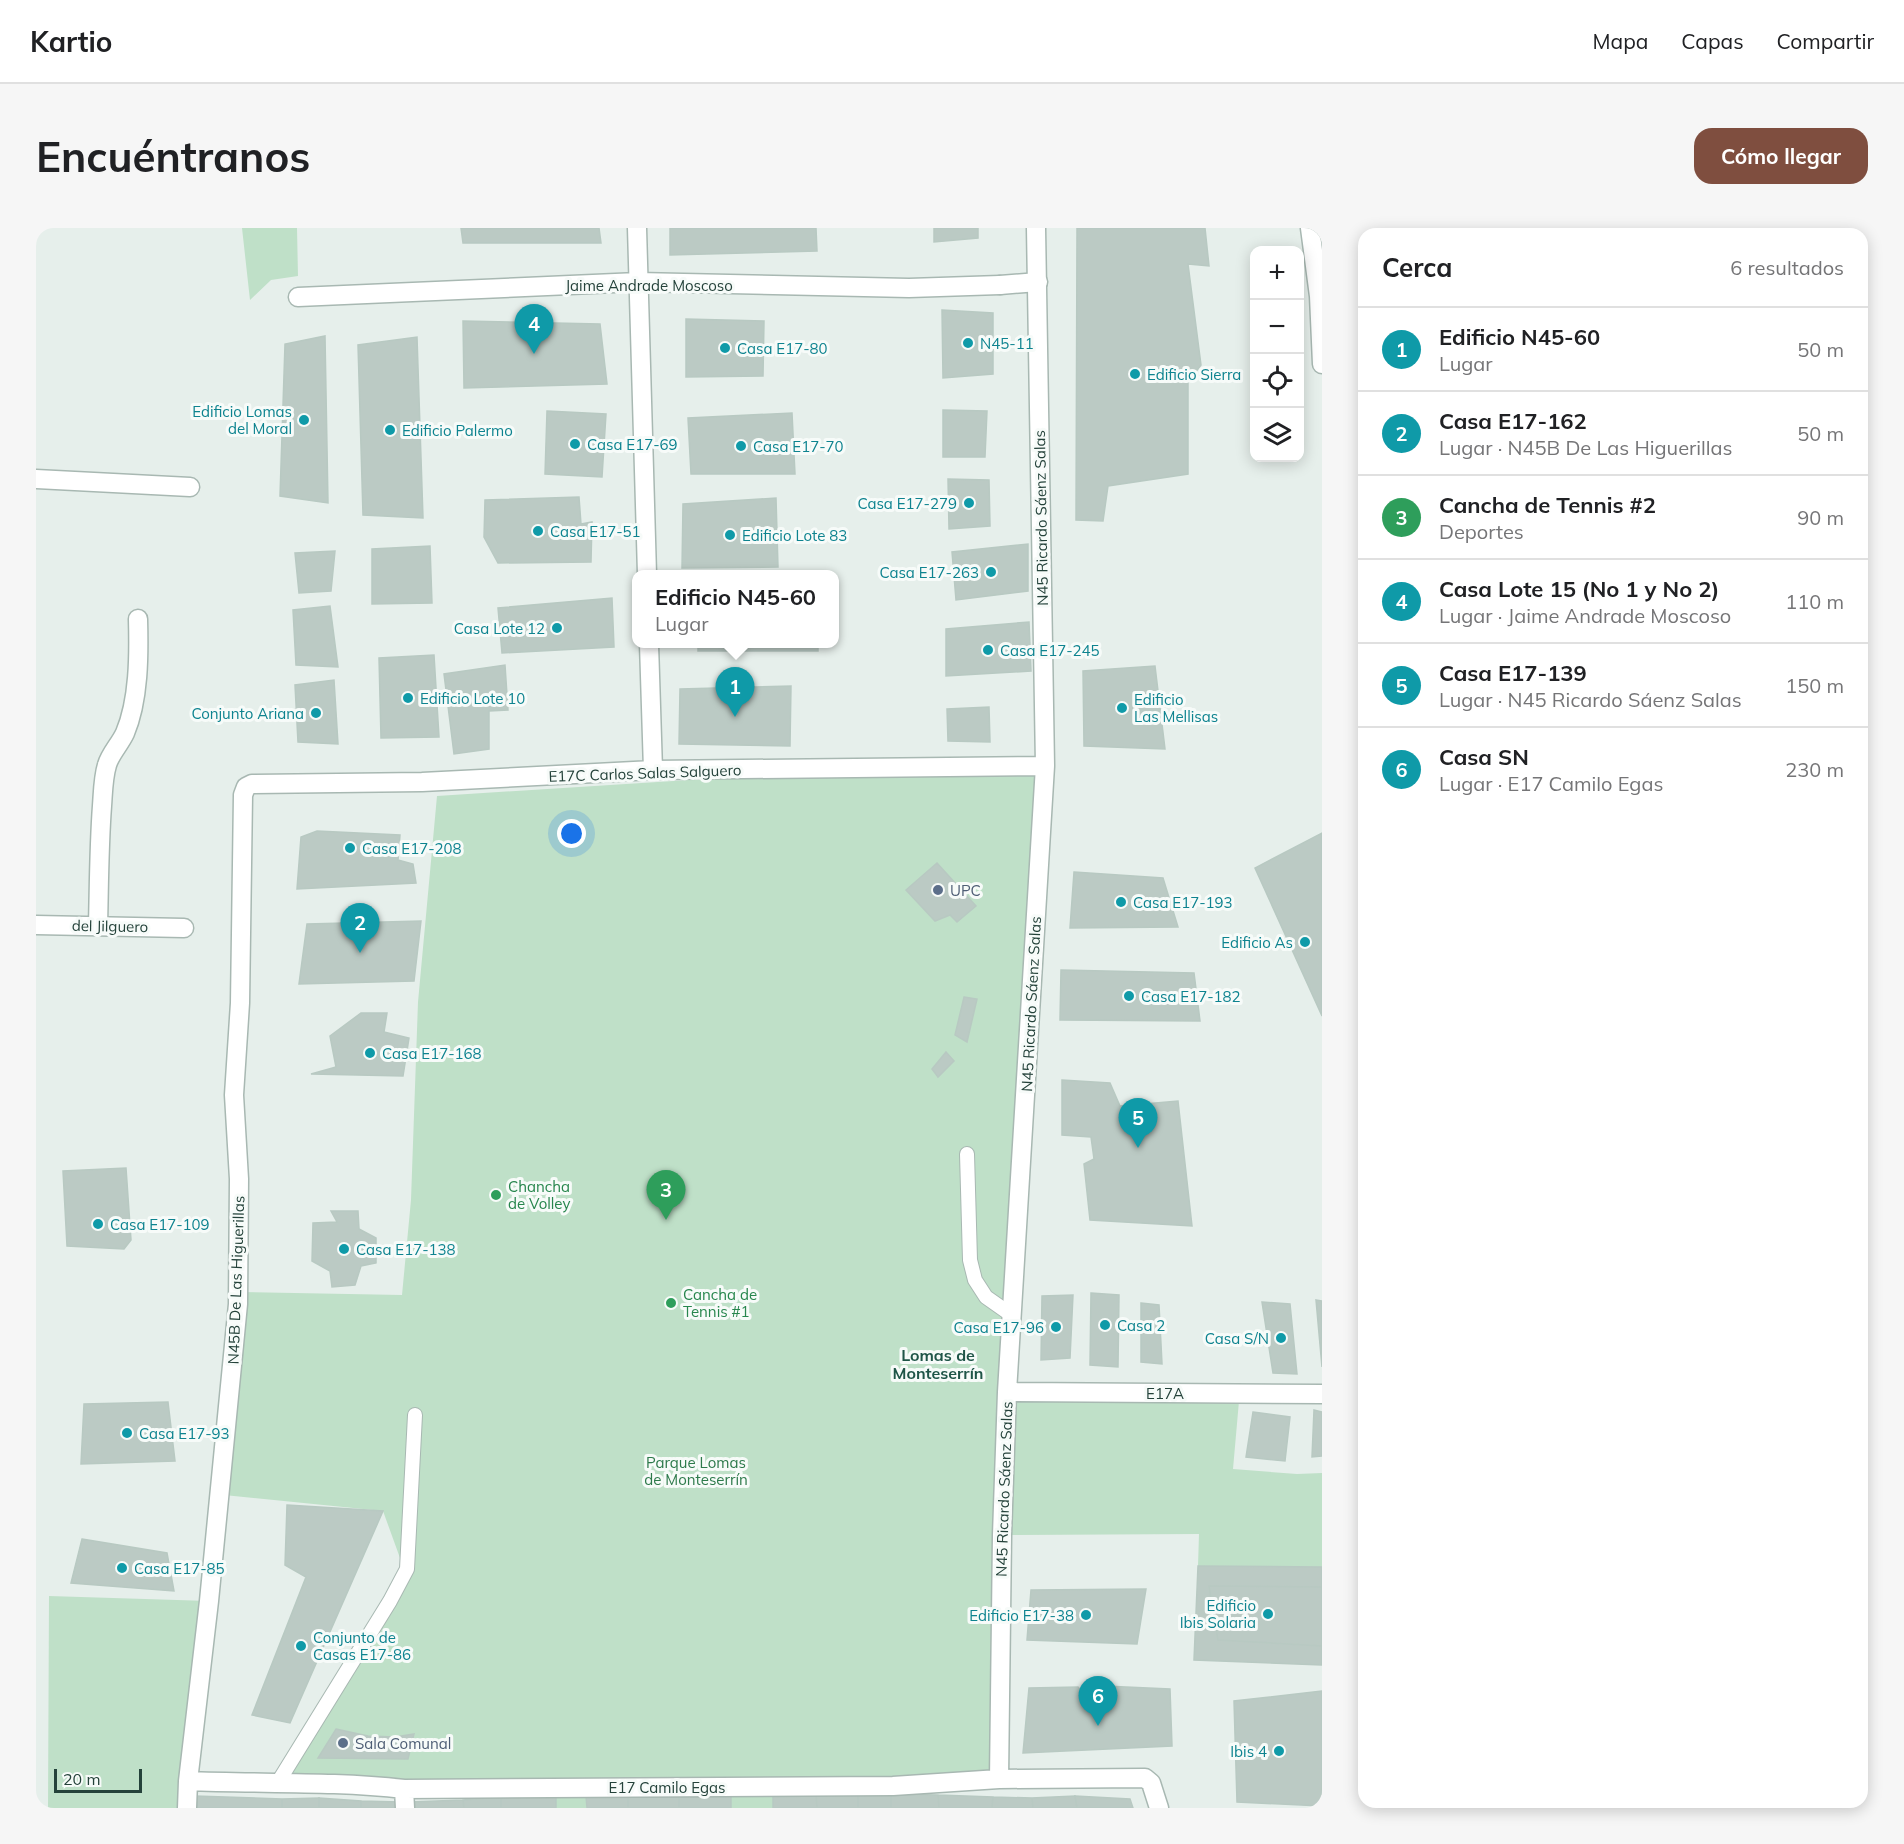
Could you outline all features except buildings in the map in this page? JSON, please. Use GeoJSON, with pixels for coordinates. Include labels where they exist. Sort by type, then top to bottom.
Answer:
{"type":"FeatureCollection","features":[{"type":"Feature","properties":{"kind":"street"},"geometry":{"type":"LineString","coordinates":[[637,228],[647,570]]}},
{"type":"Feature","properties":{"kind":"street","name":"N45 Ricardo Sáenz Salas"},"geometry":{"type":"LineString","coordinates":[[999,1779],[1002,1535],[1007,1392],[1045,766],[1036,228]]}},
{"type":"Feature","properties":{"kind":"street"},"geometry":{"type":"LineString","coordinates":[[1310,228],[1319,296],[1322,364]]}},
{"type":"Feature","properties":{"kind":"street","name":"Jaime Andrade Moscoso"},"geometry":{"type":"LineString","coordinates":[[298,297],[638,282],[909,288],[1038,282]]}},
{"type":"Feature","properties":{"kind":"street"},"geometry":{"type":"LineString","coordinates":[[36,479],[190,487]]}},
{"type":"Feature","properties":{"kind":"street"},"geometry":{"type":"LineString","coordinates":[[98,926],[103,788],[107,764],[126,732],[131,711],[138,665],[138,619]]}},
{"type":"Feature","properties":{"kind":"street"},"geometry":{"type":"LineString","coordinates":[[649,648],[653,770]]}},
{"type":"Feature","properties":{"kind":"street","name":"E17C Carlos Salas Salguero"},"geometry":{"type":"LineString","coordinates":[[246,787],[252,784],[422,782],[653,770],[1045,766]]}},
{"type":"Feature","properties":{"kind":"street","name":"N45B De Las Higuerillas"},"geometry":{"type":"LineString","coordinates":[[186,1808],[238,1304],[239,1179],[234,1095],[240,1003],[243,795],[246,787]]}},
{"type":"Feature","properties":{"kind":"street","name":"del Jilguero"},"geometry":{"type":"LineString","coordinates":[[36,925],[184,928]]}},
{"type":"Feature","properties":{"kind":"street","name":"E17A"},"geometry":{"type":"LineString","coordinates":[[1007,1392],[1322,1394]]}},
{"type":"Feature","properties":{"kind":"street","name":"E17 Camilo Egas"},"geometry":{"type":"LineString","coordinates":[[188,1781],[360,1784],[404,1789],[893,1786],[999,1779],[1145,1778],[1151,1783],[1159,1808]]}},
{"type":"Feature","properties":{"kind":"street"},"geometry":{"type":"LineString","coordinates":[[404,1789],[405,1808]]}},
{"type":"Feature","properties":{"kind":"lane"},"geometry":{"type":"LineString","coordinates":[[967,1154],[970,1260],[975,1280],[986,1297],[1013,1316]]}},
{"type":"Feature","properties":{"kind":"lane"},"geometry":{"type":"LineString","coordinates":[[277,1784],[390,1601],[407,1569],[415,1415]]}},
{"type":"Feature","properties":{"kind":"green space"},"geometry":{"type":"Polygon","coordinates":[[[242,228],[297,228],[298,276],[271,280],[250,300],[242,228]]]}},
{"type":"Feature","properties":{"kind":"green space","name":"Parque Lomas de Monteserrín"},"geometry":{"type":"Polygon","coordinates":[[[1045,766],[1007,1392],[1239,1401],[1233,1469],[1297,1474],[1322,1473],[1322,1567],[1198,1566],[1199,1534],[1002,1535],[994,1777],[773,1781],[282,1780],[404,1569],[383,1511],[224,1495],[238,1292],[402,1295],[411,1200],[418,1002],[437,796],[846,770],[1045,766]]]}},
{"type":"Feature","properties":{"kind":"green space"},"geometry":{"type":"Polygon","coordinates":[[[49,1596],[209,1601],[187,1808],[48,1808],[49,1596]]]}},
{"type":"Feature","properties":{"kind":"green space"},"geometry":{"type":"Polygon","coordinates":[[[773,1792],[773,1808],[731,1808],[731,1793],[773,1792]]]}},
{"type":"Feature","properties":{"kind":"green space"},"geometry":{"type":"Polygon","coordinates":[[[556,1796],[586,1796],[587,1808],[556,1808],[556,1796]]]}},
{"type":"Feature","properties":{"kind":"place","name":"N45-11"},"geometry":{"type":"Point","coordinates":[968,343]}},
{"type":"Feature","properties":{"kind":"place","name":"Casa E17-80"},"geometry":{"type":"Point","coordinates":[725,348]}},
{"type":"Feature","properties":{"kind":"place","name":"Casa Lote 15 (No 1 y No 2)"},"geometry":{"type":"Point","coordinates":[534,354]}},
{"type":"Feature","properties":{"kind":"place","name":"Edificio Sierra"},"geometry":{"type":"Point","coordinates":[1135,374]}},
{"type":"Feature","properties":{"kind":"place","name":"Edificio Lomas del Moral"},"geometry":{"type":"Point","coordinates":[304,420]}},
{"type":"Feature","properties":{"kind":"place","name":"Edificio Palermo"},"geometry":{"type":"Point","coordinates":[390,430]}},
{"type":"Feature","properties":{"kind":"place","name":"Casa E17-69"},"geometry":{"type":"Point","coordinates":[575,444]}},
{"type":"Feature","properties":{"kind":"place","name":"Casa E17-70"},"geometry":{"type":"Point","coordinates":[741,446]}},
{"type":"Feature","properties":{"kind":"place","name":"Casa E17-279"},"geometry":{"type":"Point","coordinates":[969,503]}},
{"type":"Feature","properties":{"kind":"place","name":"Casa E17-51"},"geometry":{"type":"Point","coordinates":[538,531]}},
{"type":"Feature","properties":{"kind":"place","name":"Edificio Lote 83"},"geometry":{"type":"Point","coordinates":[730,535]}},
{"type":"Feature","properties":{"kind":"place","name":"Casa E17-263"},"geometry":{"type":"Point","coordinates":[991,572]}},
{"type":"Feature","properties":{"kind":"place","name":"Casa Lote 12"},"geometry":{"type":"Point","coordinates":[557,628]}},
{"type":"Feature","properties":{"kind":"place","name":"Casa E17-245"},"geometry":{"type":"Point","coordinates":[988,650]}},
{"type":"Feature","properties":{"kind":"place","name":"Edificio Lote 10"},"geometry":{"type":"Point","coordinates":[408,698]}},
{"type":"Feature","properties":{"kind":"place","name":"Edificio Las Mellisas"},"geometry":{"type":"Point","coordinates":[1122,708]}},
{"type":"Feature","properties":{"kind":"place","name":"Conjunto Ariana"},"geometry":{"type":"Point","coordinates":[316,713]}},
{"type":"Feature","properties":{"kind":"place","name":"Edificio N45-60"},"geometry":{"type":"Point","coordinates":[735,717]}},
{"type":"Feature","properties":{"kind":"place","name":"Casa E17-208"},"geometry":{"type":"Point","coordinates":[350,848]}},
{"type":"Feature","properties":{"kind":"place","name":"UPC"},"geometry":{"type":"Point","coordinates":[938,890]}},
{"type":"Feature","properties":{"kind":"place","name":"Casa E17-193"},"geometry":{"type":"Point","coordinates":[1121,902]}},
{"type":"Feature","properties":{"kind":"place","name":"Edificio As"},"geometry":{"type":"Point","coordinates":[1305,942]}},
{"type":"Feature","properties":{"kind":"place","name":"Casa E17-162"},"geometry":{"type":"Point","coordinates":[360,953]}},
{"type":"Feature","properties":{"kind":"place","name":"Casa E17-182"},"geometry":{"type":"Point","coordinates":[1129,996]}},
{"type":"Feature","properties":{"kind":"place","name":"Casa E17-168"},"geometry":{"type":"Point","coordinates":[370,1053]}},
{"type":"Feature","properties":{"kind":"place","name":"Casa E17-139"},"geometry":{"type":"Point","coordinates":[1138,1148]}},
{"type":"Feature","properties":{"kind":"place","name":"Chancha de Volley"},"geometry":{"type":"Point","coordinates":[496,1195]}},
{"type":"Feature","properties":{"kind":"place","name":"Cancha de Tennis #2"},"geometry":{"type":"Point","coordinates":[666,1220]}},
{"type":"Feature","properties":{"kind":"place","name":"Casa E17-109"},"geometry":{"type":"Point","coordinates":[98,1224]}},
{"type":"Feature","properties":{"kind":"place","name":"Casa E17-138"},"geometry":{"type":"Point","coordinates":[344,1249]}},
{"type":"Feature","properties":{"kind":"place","name":"Cancha de Tennis #1"},"geometry":{"type":"Point","coordinates":[671,1303]}},
{"type":"Feature","properties":{"kind":"place","name":"Casa 2"},"geometry":{"type":"Point","coordinates":[1105,1325]}},
{"type":"Feature","properties":{"kind":"place","name":"Casa E17-96"},"geometry":{"type":"Point","coordinates":[1056,1327]}},
{"type":"Feature","properties":{"kind":"place","name":"Casa S/N"},"geometry":{"type":"Point","coordinates":[1281,1338]}},
{"type":"Feature","properties":{"kind":"place","name":"Casa E17-93"},"geometry":{"type":"Point","coordinates":[127,1433]}},
{"type":"Feature","properties":{"kind":"place","name":"Casa E17-85"},"geometry":{"type":"Point","coordinates":[122,1568]}},
{"type":"Feature","properties":{"kind":"place","name":"Edificio Ibis Solaria"},"geometry":{"type":"Point","coordinates":[1268,1614]}},
{"type":"Feature","properties":{"kind":"place","name":"Edificio E17-38"},"geometry":{"type":"Point","coordinates":[1086,1615]}},
{"type":"Feature","properties":{"kind":"place","name":"Conjunto de Casas E17-86"},"geometry":{"type":"Point","coordinates":[301,1646]}},
{"type":"Feature","properties":{"kind":"place","name":"Casa SN"},"geometry":{"type":"Point","coordinates":[1098,1726]}},
{"type":"Feature","properties":{"kind":"place","name":"Sala Comunal"},"geometry":{"type":"Point","coordinates":[343,1743]}},
{"type":"Feature","properties":{"kind":"place","name":"Ibis 4"},"geometry":{"type":"Point","coordinates":[1279,1751]}},
{"type":"Feature","properties":{"kind":"district","name":"Lomas de Monteserrín"},"geometry":{"type":"Point","coordinates":[938,1364]}}]}
